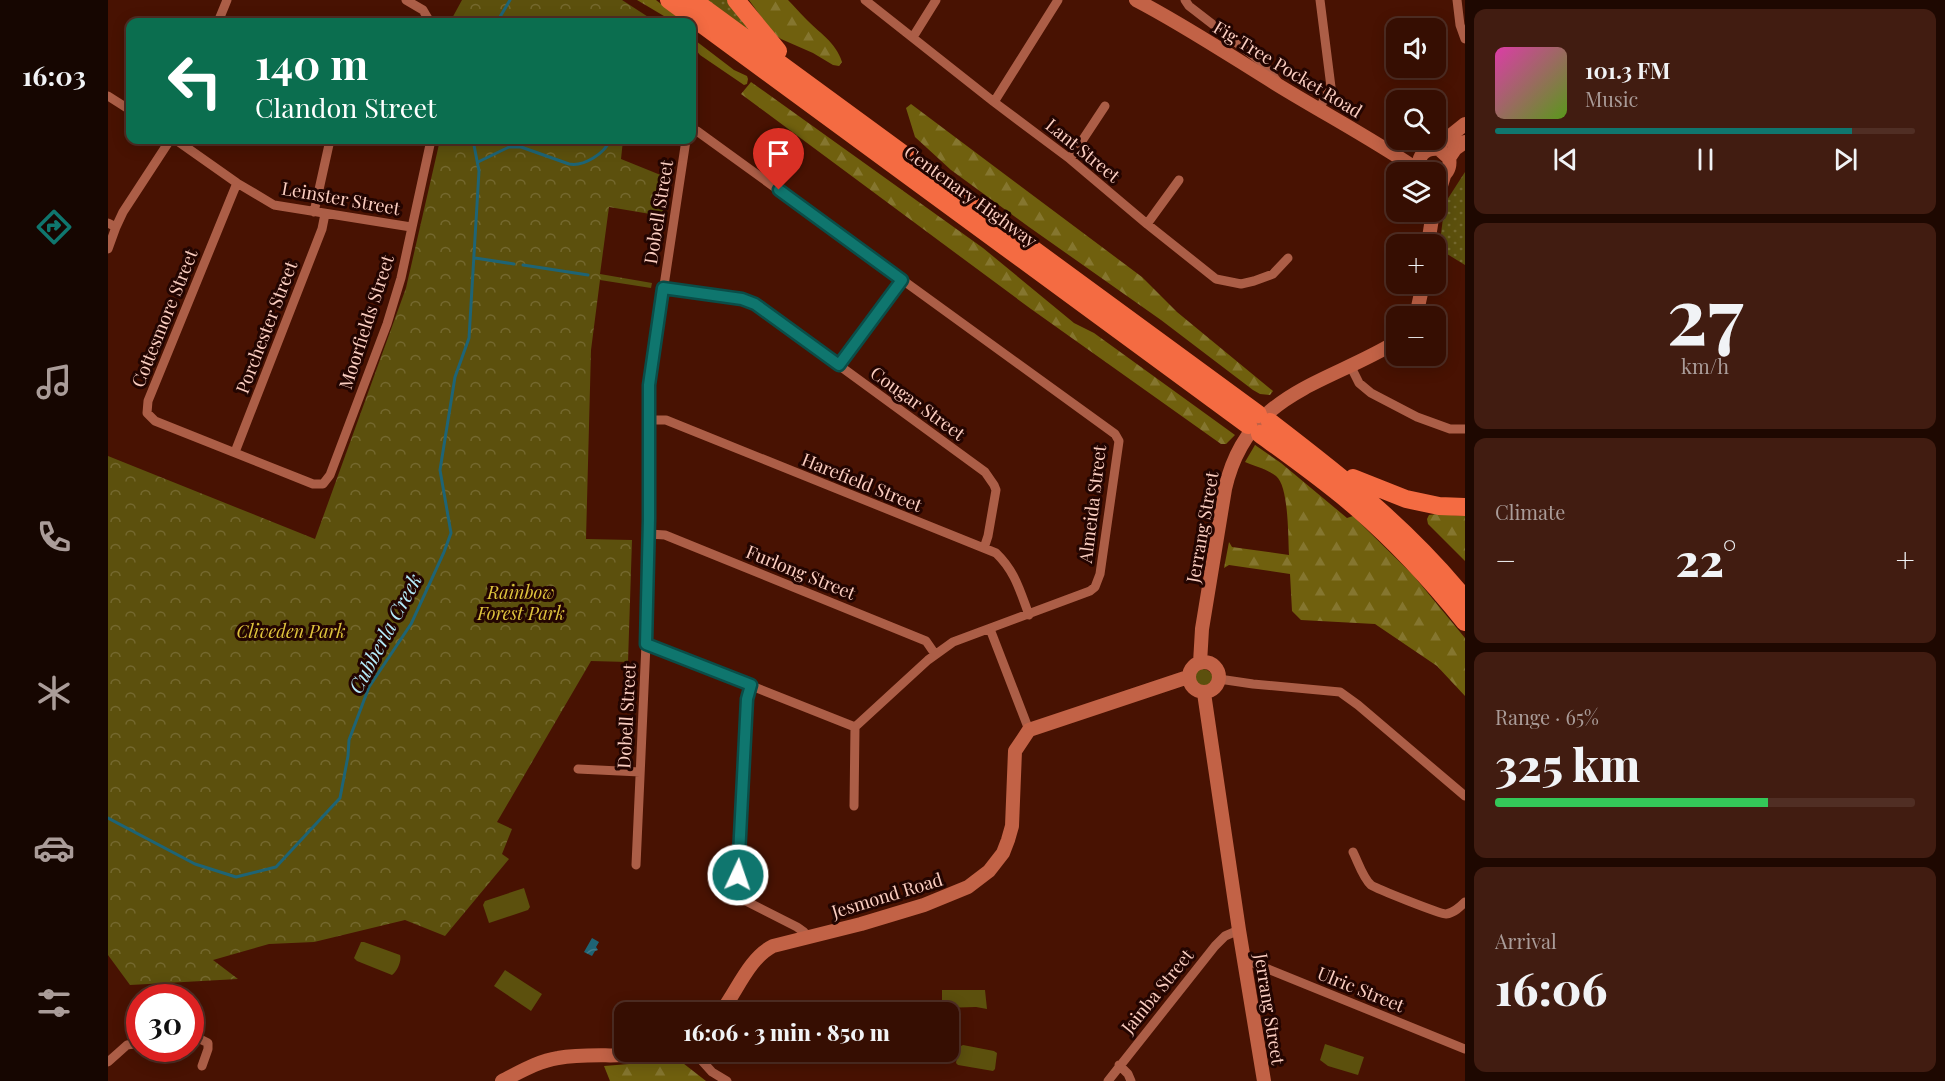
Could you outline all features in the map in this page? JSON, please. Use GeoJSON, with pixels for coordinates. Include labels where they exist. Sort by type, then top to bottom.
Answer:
{"type":"FeatureCollection","features":[{"type":"Feature","properties":{"kind":"highway","name":"Centenary Highway"},"geometry":{"type":"LineString","coordinates":[[669,0],[694,18]]}},
{"type":"Feature","properties":{"kind":"highway","name":"Centenary Highway"},"geometry":{"type":"LineString","coordinates":[[693,0],[1336,482]]}},
{"type":"Feature","properties":{"kind":"highway"},"geometry":{"type":"LineString","coordinates":[[736,0],[777,51],[844,111]]}},
{"type":"Feature","properties":{"kind":"highway","name":"Centenary Highway"},"geometry":{"type":"LineString","coordinates":[[696,19],[1259,424]]}},
{"type":"Feature","properties":{"kind":"highway"},"geometry":{"type":"LineString","coordinates":[[1336,482],[1359,479],[1406,500],[1439,506],[1465,507]]}},
{"type":"Feature","properties":{"kind":"highway"},"geometry":{"type":"LineString","coordinates":[[1336,482],[1386,514],[1411,538],[1465,599]]}},
{"type":"Feature","properties":{"kind":"highway"},"geometry":{"type":"LineString","coordinates":[[1336,482],[1405,552],[1465,622]]}},
{"type":"Feature","properties":{"kind":"street"},"geometry":{"type":"LineString","coordinates":[[220,18],[227,0]]}},
{"type":"Feature","properties":{"kind":"street"},"geometry":{"type":"LineString","coordinates":[[406,0],[423,10],[428,18]]}},
{"type":"Feature","properties":{"kind":"street","name":"Lant Street"},"geometry":{"type":"LineString","coordinates":[[865,0],[1070,159],[1216,279],[1241,284],[1273,274],[1288,258]]}},
{"type":"Feature","properties":{"kind":"street"},"geometry":{"type":"LineString","coordinates":[[913,37],[936,0]]}},
{"type":"Feature","properties":{"kind":"street"},"geometry":{"type":"LineString","coordinates":[[994,102],[1059,0]]}},
{"type":"Feature","properties":{"kind":"street","name":"Fig Tree Pocket Road"},"geometry":{"type":"LineString","coordinates":[[1136,0],[1173,20],[1406,162]]}},
{"type":"Feature","properties":{"kind":"street"},"geometry":{"type":"LineString","coordinates":[[1185,0],[1189,6],[1264,64],[1282,88]]}},
{"type":"Feature","properties":{"kind":"street"},"geometry":{"type":"LineString","coordinates":[[1319,109],[1331,87],[1320,0]]}},
{"type":"Feature","properties":{"kind":"street"},"geometry":{"type":"LineString","coordinates":[[1457,0],[1460,25],[1465,39]]}},
{"type":"Feature","properties":{"kind":"street"},"geometry":{"type":"LineString","coordinates":[[108,96],[126,107]]}},
{"type":"Feature","properties":{"kind":"street"},"geometry":{"type":"LineString","coordinates":[[1070,159],[1105,106]]}},
{"type":"Feature","properties":{"kind":"street"},"geometry":{"type":"LineString","coordinates":[[1446,138],[1465,124]]}},
{"type":"Feature","properties":{"kind":"street","name":"Almeida Street"},"geometry":{"type":"LineString","coordinates":[[696,133],[1114,434],[1119,441],[1100,574],[1095,587],[1029,615],[953,642],[935,654],[855,727]]}},
{"type":"Feature","properties":{"kind":"street"},"geometry":{"type":"LineString","coordinates":[[1446,171],[1449,168],[1449,158],[1455,149],[1465,142]]}},
{"type":"Feature","properties":{"kind":"street"},"geometry":{"type":"LineString","coordinates":[[108,249],[112,225],[167,144]]}},
{"type":"Feature","properties":{"kind":"street","name":"Leinster Street"},"geometry":{"type":"LineString","coordinates":[[182,144],[237,183],[274,205],[411,227]]}},
{"type":"Feature","properties":{"kind":"street"},"geometry":{"type":"LineString","coordinates":[[314,212],[329,144]]}},
{"type":"Feature","properties":{"kind":"street","name":"Moorfields Street"},"geometry":{"type":"LineString","coordinates":[[330,476],[387,324],[401,278],[430,144]]}},
{"type":"Feature","properties":{"kind":"street","name":"Dobell Street"},"geometry":{"type":"LineString","coordinates":[[636,865],[649,534],[649,384],[685,144]]}},
{"type":"Feature","properties":{"kind":"street"},"geometry":{"type":"LineString","coordinates":[[1391,152],[1412,153],[1426,150]]}},
{"type":"Feature","properties":{"kind":"street"},"geometry":{"type":"LineString","coordinates":[[1419,162],[1422,154],[1428,150]]}},
{"type":"Feature","properties":{"kind":"street"},"geometry":{"type":"LineString","coordinates":[[1436,150],[1443,151],[1449,158]]}},
{"type":"Feature","properties":{"kind":"street"},"geometry":{"type":"LineString","coordinates":[[1147,224],[1179,180]]}},
{"type":"Feature","properties":{"kind":"street","name":"Cottesmore Street"},"geometry":{"type":"LineString","coordinates":[[237,183],[148,402],[147,413],[155,421],[313,484],[323,484],[330,476]]}},
{"type":"Feature","properties":{"kind":"street","name":"Porchester Street"},"geometry":{"type":"LineString","coordinates":[[235,452],[322,229],[325,214]]}},
{"type":"Feature","properties":{"kind":"street"},"geometry":{"type":"LineString","coordinates":[[839,365],[902,280]]}},
{"type":"Feature","properties":{"kind":"street","name":"Cougar Street"},"geometry":{"type":"LineString","coordinates":[[663,288],[742,299],[755,304],[987,475],[996,490],[984,548]]}},
{"type":"Feature","properties":{"kind":"street","name":"Jerrang Street"},"geometry":{"type":"LineString","coordinates":[[1200,663],[1202,629],[1225,489],[1228,475],[1238,452],[1257,423],[1284,399],[1386,347]]}},
{"type":"Feature","properties":{"kind":"street"},"geometry":{"type":"LineString","coordinates":[[1350,365],[1359,383],[1371,393],[1417,417],[1450,429],[1465,429]]}},
{"type":"Feature","properties":{"kind":"street","name":"Harefield Street"},"geometry":{"type":"LineString","coordinates":[[649,420],[666,420],[996,553],[1008,564],[1019,584],[1029,615]]}},
{"type":"Feature","properties":{"kind":"street","name":"Furlong Street"},"geometry":{"type":"LineString","coordinates":[[649,534],[665,535],[926,641],[935,654]]}},
{"type":"Feature","properties":{"kind":"street"},"geometry":{"type":"LineString","coordinates":[[990,629],[1029,730],[1188,677],[1192,668],[1200,663],[1211,664],[1215,667],[1219,679],[1215,688],[1204,693],[1193,688],[1188,677]]}},
{"type":"Feature","properties":{"kind":"street"},"geometry":{"type":"LineString","coordinates":[[646,644],[855,727],[854,806]]}},
{"type":"Feature","properties":{"kind":"street"},"geometry":{"type":"LineString","coordinates":[[1219,679],[1340,692],[1465,796]]}},
{"type":"Feature","properties":{"kind":"street"},"geometry":{"type":"LineString","coordinates":[[751,685],[747,699],[737,894],[740,898],[797,927],[804,932],[806,937]]}},
{"type":"Feature","properties":{"kind":"street","name":"Jerrang Street"},"geometry":{"type":"LineString","coordinates":[[1204,693],[1264,1081]]}},
{"type":"Feature","properties":{"kind":"street","name":"Jesmond Road"},"geometry":{"type":"LineString","coordinates":[[728,1002],[754,960],[764,951],[806,937],[861,924],[924,905],[968,887],[989,871],[1003,853],[1008,840],[1013,814],[1015,751],[1029,730]]}},
{"type":"Feature","properties":{"kind":"street"},"geometry":{"type":"LineString","coordinates":[[578,769],[640,772]]}},
{"type":"Feature","properties":{"kind":"street"},"geometry":{"type":"LineString","coordinates":[[1353,852],[1367,880],[1376,888],[1447,914],[1459,909],[1465,902]]}},
{"type":"Feature","properties":{"kind":"street","name":"Jainba Street"},"geometry":{"type":"LineString","coordinates":[[1108,1081],[1215,946],[1225,936],[1239,930]]}},
{"type":"Feature","properties":{"kind":"street","name":"Ulric Street"},"geometry":{"type":"LineString","coordinates":[[1245,964],[1253,963],[1465,1049]]}},
{"type":"Feature","properties":{"kind":"street"},"geometry":{"type":"LineString","coordinates":[[204,1041],[208,1043],[204,1060]]}},
{"type":"Feature","properties":{"kind":"street"},"geometry":{"type":"LineString","coordinates":[[108,1062],[126,1046]]}},
{"type":"Feature","properties":{"kind":"street"},"geometry":{"type":"LineString","coordinates":[[502,1081],[543,1061],[561,1057],[614,1056]]}},
{"type":"Feature","properties":{"kind":"street"},"geometry":{"type":"LineString","coordinates":[[202,1066],[203,1062]]}},
{"type":"Feature","properties":{"kind":"street"},"geometry":{"type":"LineString","coordinates":[[703,1062],[712,1072],[727,1081]]}},
{"type":"Feature","properties":{"kind":"street"},"geometry":{"type":"LineString","coordinates":[[1119,1065],[1131,1081]]}},
{"type":"Feature","properties":{"kind":"green space"},"geometry":{"type":"Polygon","coordinates":[[[462,0],[622,0],[650,18],[452,18],[462,0]]]}},
{"type":"Feature","properties":{"kind":"green space"},"geometry":{"type":"Polygon","coordinates":[[[637,0],[656,0],[677,18],[667,18],[637,0]]]}},
{"type":"Feature","properties":{"kind":"green space"},"geometry":{"type":"Polygon","coordinates":[[[703,0],[731,0],[753,31],[751,35],[703,0]]]}},
{"type":"Feature","properties":{"kind":"green space"},"geometry":{"type":"Polygon","coordinates":[[[749,0],[788,0],[831,43],[842,62],[839,66],[833,65],[781,39],[773,33],[749,0]]]}},
{"type":"Feature","properties":{"kind":"green space"},"geometry":{"type":"Polygon","coordinates":[[[696,41],[734,70],[747,76],[747,84],[744,85],[696,50],[696,41]]]}},
{"type":"Feature","properties":{"kind":"green space"},"geometry":{"type":"Polygon","coordinates":[[[751,82],[983,248],[1074,323],[1094,333],[1235,435],[1226,444],[1221,444],[1031,309],[741,94],[751,82]]]}},
{"type":"Feature","properties":{"kind":"green space"},"geometry":{"type":"Polygon","coordinates":[[[911,104],[1142,277],[1177,312],[1273,391],[1270,395],[1260,394],[1253,390],[1161,320],[951,170],[915,137],[906,108],[911,104]]]}},
{"type":"Feature","properties":{"kind":"green space"},"geometry":{"type":"Polygon","coordinates":[[[439,144],[623,144],[621,159],[668,178],[662,216],[609,207],[600,274],[652,283],[651,288],[600,280],[591,350],[586,539],[632,540],[628,662],[591,661],[497,822],[512,829],[502,854],[509,859],[445,936],[405,920],[314,942],[269,944],[213,960],[238,979],[129,984],[108,955],[108,456],[315,539],[406,288],[439,144]]]}},
{"type":"Feature","properties":{"kind":"green space"},"geometry":{"type":"Polygon","coordinates":[[[1465,172],[1465,265],[1446,253],[1446,234],[1441,234],[1443,222],[1446,222],[1446,201],[1465,172]]]}},
{"type":"Feature","properties":{"kind":"green space"},"geometry":{"type":"Polygon","coordinates":[[[1255,445],[1281,463],[1347,518],[1353,516],[1413,575],[1465,638],[1465,696],[1437,666],[1375,624],[1301,620],[1292,611],[1290,574],[1229,565],[1224,568],[1229,542],[1232,547],[1289,555],[1286,501],[1280,482],[1269,471],[1245,462],[1255,445]]]}},
{"type":"Feature","properties":{"kind":"green space"},"geometry":{"type":"Polygon","coordinates":[[[1429,515],[1465,516],[1465,561],[1428,524],[1429,515]]]}},
{"type":"Feature","properties":{"kind":"green space"},"geometry":{"type":"Polygon","coordinates":[[[1203,669],[1210,672],[1213,679],[1210,686],[1203,689],[1196,686],[1193,679],[1196,672],[1203,669]]]}},
{"type":"Feature","properties":{"kind":"green space"},"geometry":{"type":"Polygon","coordinates":[[[524,888],[530,907],[528,910],[489,923],[483,905],[485,901],[524,888]]]}},
{"type":"Feature","properties":{"kind":"green space"},"geometry":{"type":"Polygon","coordinates":[[[361,942],[400,955],[400,963],[394,974],[357,961],[354,958],[361,942]]]}},
{"type":"Feature","properties":{"kind":"green space"},"geometry":{"type":"Polygon","coordinates":[[[505,970],[542,994],[531,1011],[494,986],[505,970]]]}},
{"type":"Feature","properties":{"kind":"green space"},"geometry":{"type":"Polygon","coordinates":[[[942,990],[985,990],[987,1009],[959,1008],[959,1002],[942,1002],[942,990]]]}},
{"type":"Feature","properties":{"kind":"green space"},"geometry":{"type":"Polygon","coordinates":[[[1325,1044],[1364,1057],[1358,1075],[1328,1066],[1320,1060],[1325,1044]]]}},
{"type":"Feature","properties":{"kind":"green space"},"geometry":{"type":"Polygon","coordinates":[[[963,1045],[994,1051],[997,1053],[995,1069],[993,1071],[958,1065],[956,1063],[959,1062],[959,1047],[963,1045]]]}},
{"type":"Feature","properties":{"kind":"green space"},"geometry":{"type":"Polygon","coordinates":[[[682,1062],[706,1081],[610,1081],[604,1066],[682,1062]]]}},
{"type":"Feature","properties":{"kind":"water"},"geometry":{"type":"Polygon","coordinates":[[[592,938],[599,942],[596,947],[598,950],[592,956],[584,952],[592,938]]]}},
{"type":"Feature","properties":{"kind":"waterway","name":"Cubberla Creek"},"geometry":{"type":"LineString","coordinates":[[499,18],[510,0]]}},
{"type":"Feature","properties":{"kind":"waterway","name":"Cubberla Creek"},"geometry":{"type":"LineString","coordinates":[[108,818],[195,864],[236,877],[276,867],[340,798],[349,740],[369,687],[411,624],[451,533],[440,470],[455,377],[469,338],[479,171],[474,144]]}},
{"type":"Feature","properties":{"kind":"waterway"},"geometry":{"type":"LineString","coordinates":[[478,162],[509,147],[521,147],[569,164],[575,164],[587,161],[599,154],[608,144]]}},
{"type":"Feature","properties":{"kind":"waterway"},"geometry":{"type":"LineString","coordinates":[[475,258],[514,264]]}},
{"type":"Feature","properties":{"kind":"waterway"},"geometry":{"type":"LineString","coordinates":[[523,265],[588,275]]}},
{"type":"Feature","properties":{"kind":"route"},"geometry":{"type":"LineString","coordinates":[[738,875],[747,699],[751,685],[646,644],[649,385],[663,288],[742,299],[755,304],[839,365],[902,280],[779,190]]}},
{"type":"Feature","properties":{"kind":"park label","name":"Rainbow Forest Park"},"geometry":{"type":"Point","coordinates":[521,602]}},
{"type":"Feature","properties":{"kind":"park label","name":"Cliveden Park"},"geometry":{"type":"Point","coordinates":[291,631]}}]}
